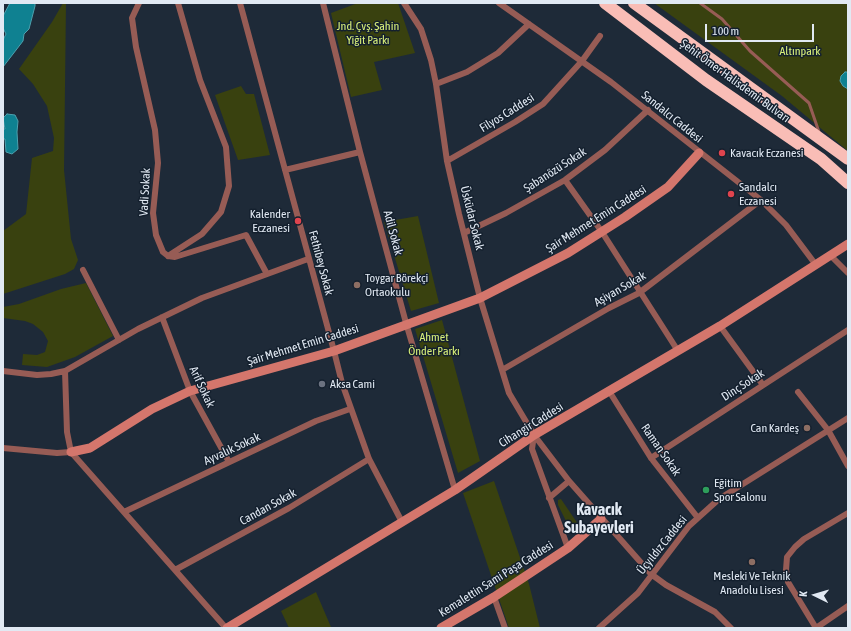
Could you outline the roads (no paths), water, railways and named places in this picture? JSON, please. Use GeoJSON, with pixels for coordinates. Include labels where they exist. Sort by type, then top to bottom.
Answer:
{"type":"FeatureCollection","features":[{"type":"Feature","properties":{"kind":"highway","name":"Şehit Ömer Halisdemir Bulvarı"},"geometry":{"type":"LineString","coordinates":[[605,3],[706,80],[821,159],[848,183]]}},
{"type":"Feature","properties":{"kind":"highway","name":"Şehit Ömer Halisdemir Bulvarı"},"geometry":{"type":"LineString","coordinates":[[634,3],[848,159]]}},
{"type":"Feature","properties":{"kind":"street","name":"Vadi Sokak"},"geometry":{"type":"LineString","coordinates":[[139,3],[132,18],[135,40],[155,130],[158,163],[153,213],[156,235],[163,252],[168,256]]}},
{"type":"Feature","properties":{"kind":"street"},"geometry":{"type":"LineString","coordinates":[[168,256],[202,234],[221,212],[228,186],[226,147],[200,80],[178,3]]}},
{"type":"Feature","properties":{"kind":"street","name":"Fethibey Sokak"},"geometry":{"type":"LineString","coordinates":[[240,3],[308,259],[350,409],[369,459],[402,522]]}},
{"type":"Feature","properties":{"kind":"street","name":"Adil Sokak"},"geometry":{"type":"LineString","coordinates":[[323,3],[360,152],[406,323],[455,490]]}},
{"type":"Feature","properties":{"kind":"street","name":"Üsküdar Sokak"},"geometry":{"type":"LineString","coordinates":[[404,3],[421,29],[431,60],[436,84],[446,161],[480,298],[509,393],[534,435],[569,482],[651,574],[666,585],[715,612],[731,628]]}},
{"type":"Feature","properties":{"kind":"street","name":"Sandalcı Caddesi"},"geometry":{"type":"LineString","coordinates":[[499,3],[582,61],[648,110],[699,153],[761,200],[786,225],[816,264]]}},
{"type":"Feature","properties":{"kind":"street"},"geometry":{"type":"LineString","coordinates":[[436,84],[467,72],[498,53],[529,24]]}},
{"type":"Feature","properties":{"kind":"street","name":"Filyos Caddesi"},"geometry":{"type":"LineString","coordinates":[[446,161],[515,122],[543,104],[582,61],[600,36]]}},
{"type":"Feature","properties":{"kind":"street","name":"Şabanözü Sokak"},"geometry":{"type":"LineString","coordinates":[[464,233],[506,214],[565,180],[605,150],[648,110]]}},
{"type":"Feature","properties":{"kind":"street"},"geometry":{"type":"LineString","coordinates":[[285,170],[360,152]]}},
{"type":"Feature","properties":{"kind":"street","name":"Şair Mehmet Emin Caddesi"},"geometry":{"type":"LineString","coordinates":[[71,452],[90,448],[152,409],[190,391],[334,351],[406,323],[480,298],[568,253],[602,232],[668,187],[699,153]]}},
{"type":"Feature","properties":{"kind":"street"},"geometry":{"type":"LineString","coordinates":[[565,180],[602,232],[639,293],[678,351]]}},
{"type":"Feature","properties":{"kind":"street","name":"Aşiyan Sokak"},"geometry":{"type":"LineString","coordinates":[[502,370],[608,308],[639,293],[761,200]]}},
{"type":"Feature","properties":{"kind":"street"},"geometry":{"type":"LineString","coordinates":[[168,256],[175,257],[246,235],[267,274]]}},
{"type":"Feature","properties":{"kind":"street","name":"Cihangir Caddesi"},"geometry":{"type":"LineString","coordinates":[[227,628],[455,490],[534,435],[720,326],[848,244]]}},
{"type":"Feature","properties":{"kind":"street"},"geometry":{"type":"LineString","coordinates":[[830,255],[848,274]]}},
{"type":"Feature","properties":{"kind":"street"},"geometry":{"type":"LineString","coordinates":[[3,371],[37,375],[65,371],[119,340],[202,298],[308,259]]}},
{"type":"Feature","properties":{"kind":"street"},"geometry":{"type":"LineString","coordinates":[[83,270],[119,340]]}},
{"type":"Feature","properties":{"kind":"street","name":"Arif Sokak"},"geometry":{"type":"LineString","coordinates":[[162,318],[190,391],[229,462]]}},
{"type":"Feature","properties":{"kind":"street"},"geometry":{"type":"LineString","coordinates":[[720,326],[763,385]]}},
{"type":"Feature","properties":{"kind":"street","name":"Dinç Sokak"},"geometry":{"type":"LineString","coordinates":[[651,458],[848,330]]}},
{"type":"Feature","properties":{"kind":"street"},"geometry":{"type":"LineString","coordinates":[[65,371],[67,432],[71,452],[227,628]]}},
{"type":"Feature","properties":{"kind":"street","name":"Raman Sokak"},"geometry":{"type":"LineString","coordinates":[[609,391],[651,458],[698,518]]}},
{"type":"Feature","properties":{"kind":"street"},"geometry":{"type":"LineString","coordinates":[[798,392],[828,430],[848,466]]}},
{"type":"Feature","properties":{"kind":"street","name":"Ayvalık Sokak"},"geometry":{"type":"LineString","coordinates":[[124,512],[316,421],[350,409]]}},
{"type":"Feature","properties":{"kind":"street","name":"Üçyıldız Caddesi"},"geometry":{"type":"LineString","coordinates":[[599,628],[638,593],[689,526],[719,499],[848,418]]}},
{"type":"Feature","properties":{"kind":"street"},"geometry":{"type":"LineString","coordinates":[[534,435],[532,449],[548,498],[568,548]]}},
{"type":"Feature","properties":{"kind":"street"},"geometry":{"type":"LineString","coordinates":[[3,448],[57,453],[71,452]]}},
{"type":"Feature","properties":{"kind":"street","name":"Candan Sokak"},"geometry":{"type":"LineString","coordinates":[[175,570],[290,508],[369,459]]}},
{"type":"Feature","properties":{"kind":"street"},"geometry":{"type":"LineString","coordinates":[[548,498],[569,482]]}},
{"type":"Feature","properties":{"kind":"street"},"geometry":{"type":"LineString","coordinates":[[848,513],[804,539],[795,547],[787,557],[786,570],[788,582],[816,628],[848,606]]}},
{"type":"Feature","properties":{"kind":"street","name":"Kemalettin Sami Paşa Caddesi"},"geometry":{"type":"LineString","coordinates":[[441,628],[494,597],[568,548],[601,519]]}},
{"type":"Feature","properties":{"kind":"street"},"geometry":{"type":"LineString","coordinates":[[494,597],[505,628]]}},
{"type":"Feature","properties":{"kind":"lane"},"geometry":{"type":"LineString","coordinates":[[700,3],[722,19],[750,51],[809,103],[821,138]]}},
{"type":"Feature","properties":{"kind":"water"},"geometry":{"type":"Polygon","coordinates":[[[10,3],[35,3],[35,6],[29,29],[24,34],[23,41],[3,67],[3,40],[6,34],[3,28],[3,16],[10,3]]]}},
{"type":"Feature","properties":{"kind":"water"},"geometry":{"type":"Polygon","coordinates":[[[845,72],[848,72],[848,89],[843,86],[840,81],[841,76],[845,72]]]}},
{"type":"Feature","properties":{"kind":"water"},"geometry":{"type":"Polygon","coordinates":[[[7,114],[15,115],[18,121],[18,149],[12,154],[6,152],[5,139],[3,139],[3,129],[5,129],[3,118],[7,114]]]}},
{"type":"Feature","properties":{"kind":"place","name":"Kavacık Eczanesi"},"geometry":{"type":"Point","coordinates":[722,153]}},
{"type":"Feature","properties":{"kind":"place","name":"Sandalcı Eczanesi"},"geometry":{"type":"Point","coordinates":[731,194]}},
{"type":"Feature","properties":{"kind":"place","name":"Kalender Eczanesi"},"geometry":{"type":"Point","coordinates":[298,221]}},
{"type":"Feature","properties":{"kind":"place","name":"Toygar Börekçi Ortaokulu"},"geometry":{"type":"Point","coordinates":[357,285]}},
{"type":"Feature","properties":{"kind":"place","name":"Aksa Cami"},"geometry":{"type":"Point","coordinates":[322,384]}},
{"type":"Feature","properties":{"kind":"place","name":"Can Kardeş"},"geometry":{"type":"Point","coordinates":[807,428]}},
{"type":"Feature","properties":{"kind":"place","name":"Eğitim Spor Salonu"},"geometry":{"type":"Point","coordinates":[706,490]}},
{"type":"Feature","properties":{"kind":"place","name":"Mesleki Ve Teknik Anadolu Lisesi"},"geometry":{"type":"Point","coordinates":[752,562]}},
{"type":"Feature","properties":{"kind":"district","name":"Kavacık Subayevleri"},"geometry":{"type":"Point","coordinates":[599,519]}},
{"type":"Feature","properties":{"kind":"park label","name":"Jnd. Çvş. Şahin Yiğit Parkı"},"geometry":{"type":"Point","coordinates":[368,33]}},
{"type":"Feature","properties":{"kind":"park label","name":"Altınpark"},"geometry":{"type":"Point","coordinates":[800,51]}},
{"type":"Feature","properties":{"kind":"park label","name":"Ahmet Önder Parkı"},"geometry":{"type":"Point","coordinates":[434,344]}}]}
